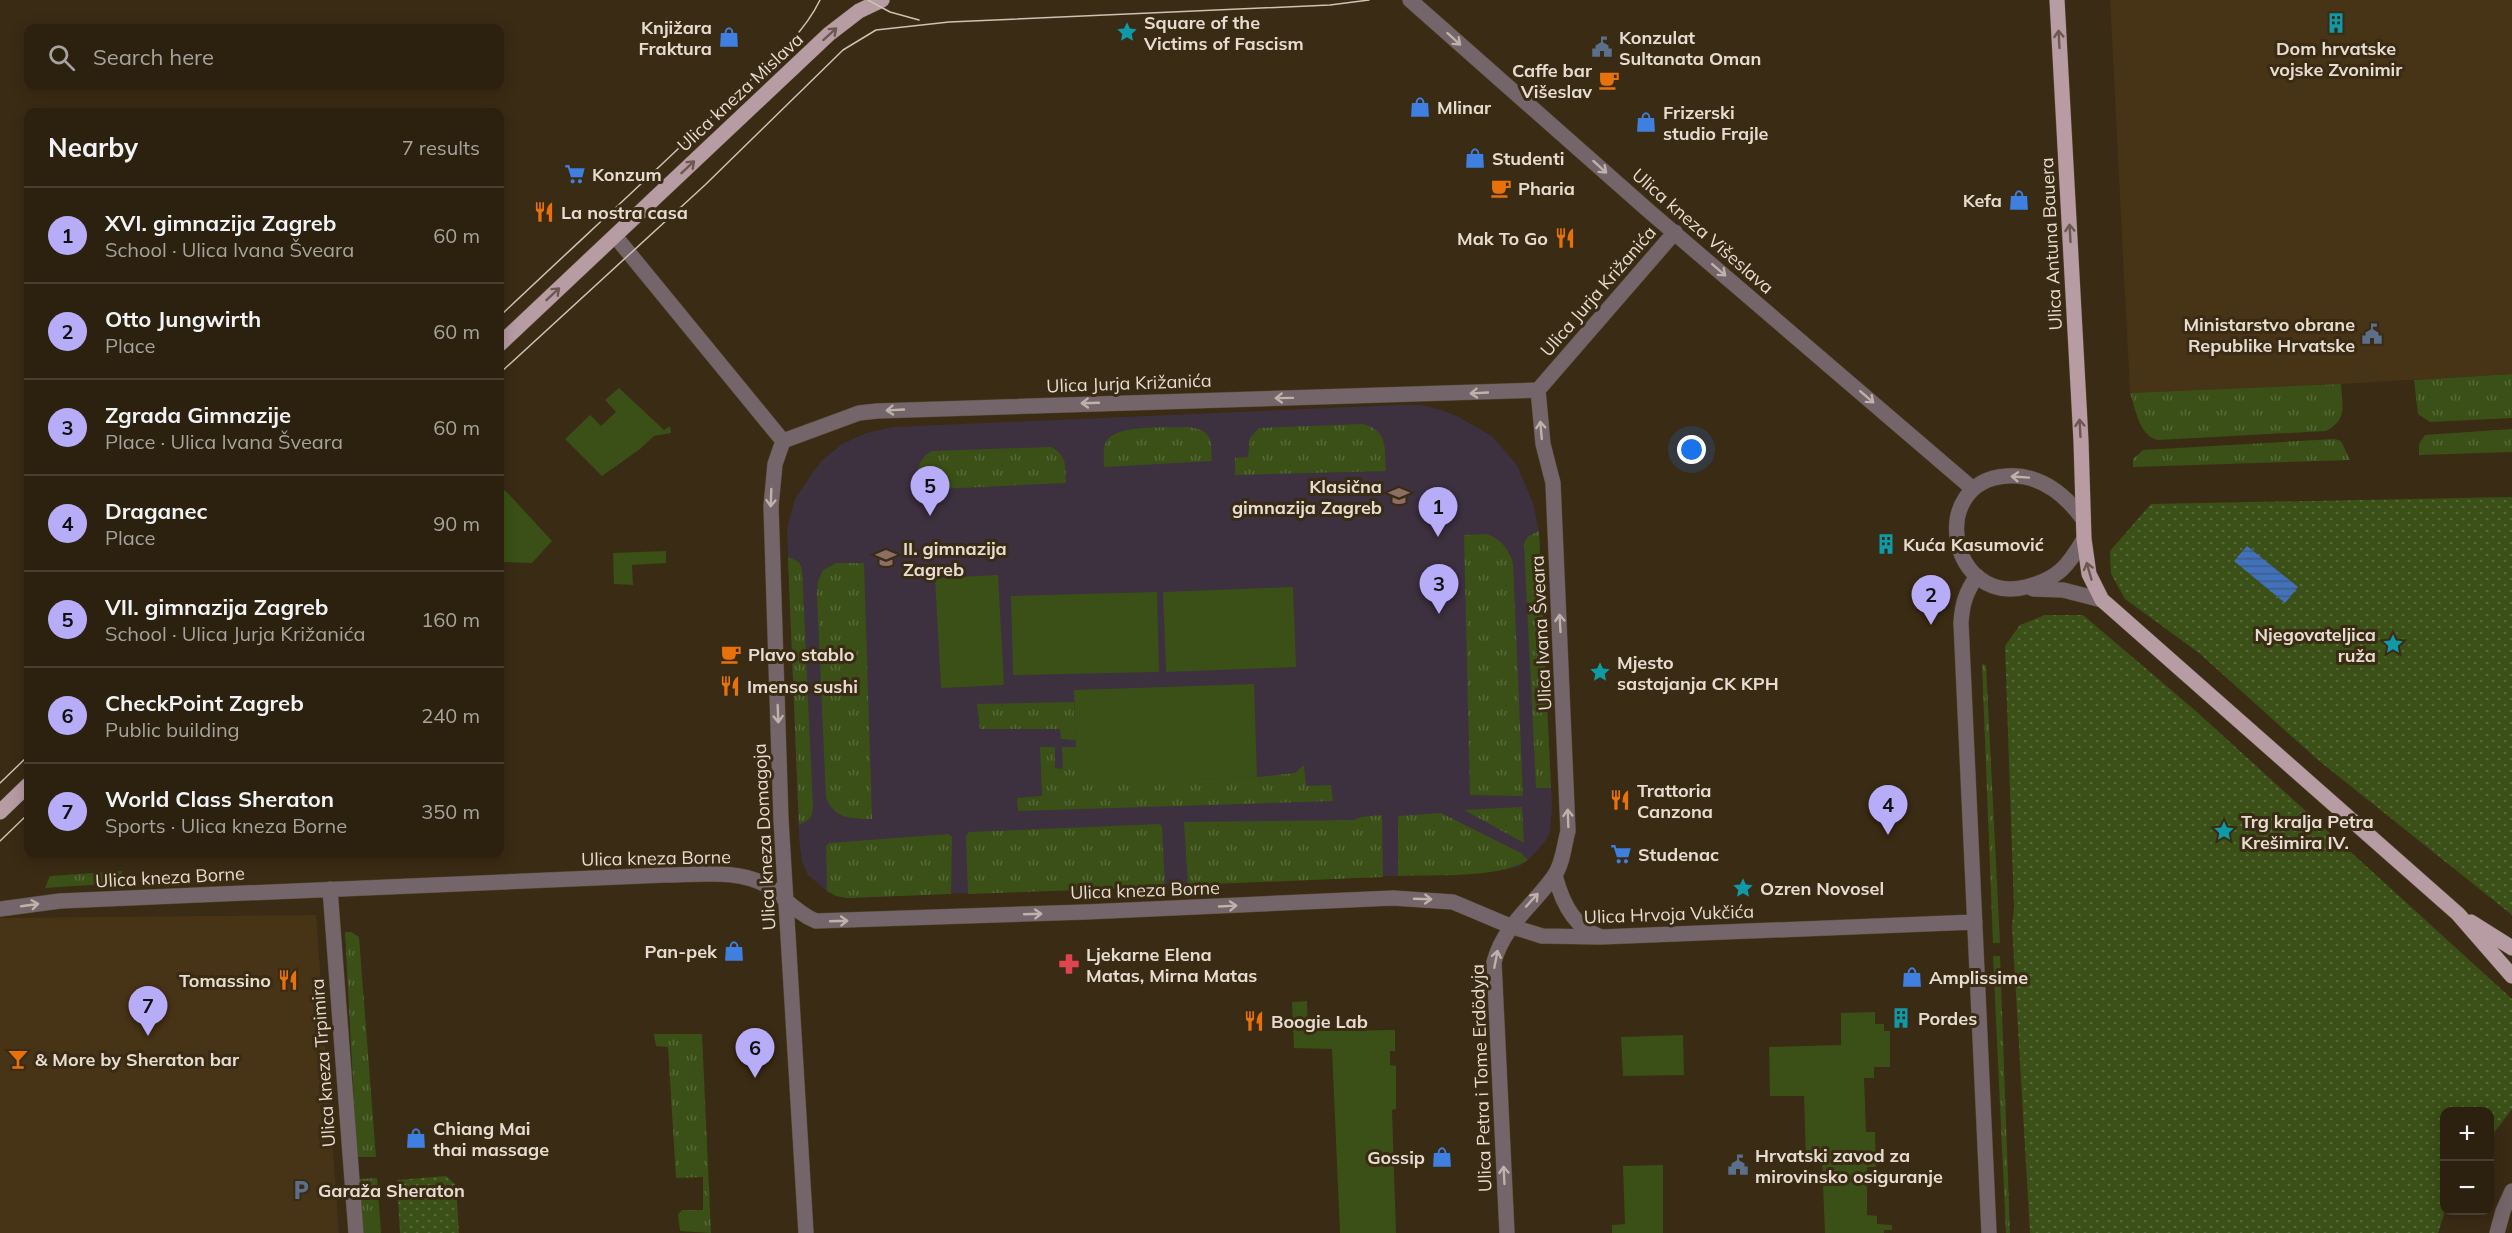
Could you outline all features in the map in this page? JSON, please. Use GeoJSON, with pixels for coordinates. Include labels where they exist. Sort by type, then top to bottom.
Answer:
{"type":"FeatureCollection","features":[{"type":"Feature","properties":{"kind":"main road","name":"Ulica kneza Mislava"},"geometry":{"type":"LineString","coordinates":[[504,340],[829,34],[859,11],[882,0]]}},
{"type":"Feature","properties":{"kind":"main road","name":"Ulica Antuna Bauera"},"geometry":{"type":"LineString","coordinates":[[2057,0],[2083,519]]}},
{"type":"Feature","properties":{"kind":"main road"},"geometry":{"type":"LineString","coordinates":[[2083,519],[2089,574],[2102,600],[2458,914],[2512,976]]}},
{"type":"Feature","properties":{"kind":"main road"},"geometry":{"type":"LineString","coordinates":[[0,812],[24,789]]}},
{"type":"Feature","properties":{"kind":"main road"},"geometry":{"type":"LineString","coordinates":[[2458,914],[2512,948]]}},
{"type":"Feature","properties":{"kind":"street","name":"Ulica kneza Višeslava"},"geometry":{"type":"LineString","coordinates":[[1410,0],[1973,489]]}},
{"type":"Feature","properties":{"kind":"street","name":"Ulica Jurja Križanića"},"geometry":{"type":"LineString","coordinates":[[783,441],[859,413],[878,411],[1538,390],[1675,232]]}},
{"type":"Feature","properties":{"kind":"street"},"geometry":{"type":"LineString","coordinates":[[615,236],[783,441]]}},
{"type":"Feature","properties":{"kind":"street","name":"Ulica Ivana Šveara"},"geometry":{"type":"LineString","coordinates":[[1510,926],[1555,875],[1568,831],[1553,483],[1543,444],[1538,390]]}},
{"type":"Feature","properties":{"kind":"street","name":"Ulica kneza Domagoja"},"geometry":{"type":"LineString","coordinates":[[783,441],[775,464],[771,506],[781,820],[806,1233]]}},
{"type":"Feature","properties":{"kind":"street"},"geometry":{"type":"LineString","coordinates":[[2083,519],[2063,495],[2044,483],[2024,476],[1998,477],[1973,489],[1961,506],[1956,536],[1963,559],[1977,576],[1991,585],[2018,589],[2063,590],[2102,600]]}},
{"type":"Feature","properties":{"kind":"street"},"geometry":{"type":"LineString","coordinates":[[2018,589],[2049,580],[2062,571],[2084,539]]}},
{"type":"Feature","properties":{"kind":"street"},"geometry":{"type":"LineString","coordinates":[[1977,576],[1966,591],[1961,607],[1961,623],[1989,1233]]}},
{"type":"Feature","properties":{"kind":"street","name":"Ulica kneza Borne"},"geometry":{"type":"LineString","coordinates":[[0,909],[60,901],[665,875],[732,875],[752,879],[769,887],[806,917],[822,921],[1393,898],[1453,902],[1510,926]]}},
{"type":"Feature","properties":{"kind":"street"},"geometry":{"type":"LineString","coordinates":[[1555,875],[1564,902],[1577,922],[1601,937]]}},
{"type":"Feature","properties":{"kind":"street","name":"Ulica kneza Trpimira"},"geometry":{"type":"LineString","coordinates":[[330,889],[356,1233]]}},
{"type":"Feature","properties":{"kind":"street","name":"Ulica Hrvoja Vukčića"},"geometry":{"type":"LineString","coordinates":[[1510,926],[1542,936],[1601,937],[1975,922]]}},
{"type":"Feature","properties":{"kind":"street","name":"Ulica Petra i Tome Erdödyja"},"geometry":{"type":"LineString","coordinates":[[1507,1233],[1494,985],[1496,952],[1510,926]]}},
{"type":"Feature","properties":{"kind":"street"},"geometry":{"type":"LineString","coordinates":[[2497,1233],[2512,1191]]}},
{"type":"Feature","properties":{"kind":"shaded area"},"geometry":{"type":"Polygon","coordinates":[[[2110,0],[2512,0],[2512,374],[2130,393],[2110,0]]]}},
{"type":"Feature","properties":{"kind":"shaded area"},"geometry":{"type":"Polygon","coordinates":[[[1420,405],[1438,409],[1457,416],[1492,436],[1517,465],[1533,503],[1539,531],[1552,806],[1550,832],[1545,842],[1528,860],[1518,867],[1492,872],[847,898],[827,891],[808,875],[802,862],[799,838],[787,528],[795,499],[821,461],[842,444],[866,433],[894,427],[1420,405]]]}},
{"type":"Feature","properties":{"kind":"shaded area"},"geometry":{"type":"Polygon","coordinates":[[[316,915],[339,1233],[0,1233],[0,918],[316,915]]]}},
{"type":"Feature","properties":{"kind":"green space"},"geometry":{"type":"Polygon","coordinates":[[[2512,374],[2512,418],[2430,422],[2418,414],[2414,380],[2512,374]]]}},
{"type":"Feature","properties":{"kind":"green space"},"geometry":{"type":"Polygon","coordinates":[[[2341,384],[2341,417],[2326,431],[2158,440],[2152,438],[2142,428],[2130,393],[2341,384]]]}},
{"type":"Feature","properties":{"kind":"green space"},"geometry":{"type":"Polygon","coordinates":[[[619,388],[664,430],[670,426],[671,433],[654,436],[602,476],[565,439],[590,415],[601,426],[616,412],[605,400],[619,388]]]}},
{"type":"Feature","properties":{"kind":"green space"},"geometry":{"type":"Polygon","coordinates":[[[1363,424],[1377,431],[1384,442],[1386,471],[1235,475],[1235,458],[1248,457],[1250,438],[1259,428],[1363,424]]]}},
{"type":"Feature","properties":{"kind":"green space"},"geometry":{"type":"Polygon","coordinates":[[[1196,428],[1209,437],[1212,461],[1104,467],[1105,445],[1114,434],[1134,429],[1196,428]]]}},
{"type":"Feature","properties":{"kind":"green space"},"geometry":{"type":"Polygon","coordinates":[[[2512,429],[2512,452],[2419,455],[2419,444],[2425,435],[2512,429]]]}},
{"type":"Feature","properties":{"kind":"green space"},"geometry":{"type":"Polygon","coordinates":[[[2335,439],[2341,441],[2350,460],[2133,467],[2133,459],[2143,450],[2335,439]]]}},
{"type":"Feature","properties":{"kind":"green space"},"geometry":{"type":"Polygon","coordinates":[[[1051,447],[1063,458],[1066,483],[917,490],[920,463],[932,451],[1051,447]]]}},
{"type":"Feature","properties":{"kind":"green space"},"geometry":{"type":"Polygon","coordinates":[[[504,491],[552,541],[532,563],[504,562],[504,491]]]}},
{"type":"Feature","properties":{"kind":"green space"},"geometry":{"type":"Polygon","coordinates":[[[2512,497],[2512,915],[2318,760],[2199,653],[2125,599],[2111,574],[2110,551],[2151,504],[2512,497]]]}},
{"type":"Feature","properties":{"kind":"green space"},"geometry":{"type":"Polygon","coordinates":[[[1539,531],[1551,788],[1536,788],[1524,544],[1527,537],[1539,531]]]}},
{"type":"Feature","properties":{"kind":"green space"},"geometry":{"type":"Polygon","coordinates":[[[1486,534],[1496,538],[1504,545],[1513,563],[1523,796],[1470,795],[1464,535],[1486,534]]]}},
{"type":"Feature","properties":{"kind":"green space"},"geometry":{"type":"Polygon","coordinates":[[[666,551],[666,563],[632,565],[633,585],[614,584],[613,553],[666,551]]]}},
{"type":"Feature","properties":{"kind":"green space"},"geometry":{"type":"Polygon","coordinates":[[[788,557],[799,562],[802,569],[813,809],[809,819],[799,825],[788,557]]]}},
{"type":"Feature","properties":{"kind":"green space"},"geometry":{"type":"Polygon","coordinates":[[[836,563],[864,563],[872,819],[851,818],[839,814],[826,798],[817,595],[818,581],[823,570],[836,563]]]}},
{"type":"Feature","properties":{"kind":"green space"},"geometry":{"type":"Polygon","coordinates":[[[998,575],[1004,685],[941,688],[935,578],[998,575]]]}},
{"type":"Feature","properties":{"kind":"green space"},"geometry":{"type":"Polygon","coordinates":[[[1293,587],[1296,667],[1166,672],[1163,592],[1293,587]]]}},
{"type":"Feature","properties":{"kind":"green space"},"geometry":{"type":"Polygon","coordinates":[[[1157,592],[1159,672],[1013,675],[1011,596],[1157,592]]]}},
{"type":"Feature","properties":{"kind":"green space"},"geometry":{"type":"Polygon","coordinates":[[[2045,615],[2083,615],[2197,712],[2512,999],[2512,1109],[2494,1133],[2494,1107],[2440,1107],[2440,1215],[2444,1215],[2438,1233],[2030,1233],[2012,926],[2014,908],[2005,646],[2020,625],[2045,615]]]}},
{"type":"Feature","properties":{"kind":"green space"},"geometry":{"type":"Polygon","coordinates":[[[1982,664],[1986,665],[2000,943],[1993,943],[1982,664]]]}},
{"type":"Feature","properties":{"kind":"green space"},"geometry":{"type":"Polygon","coordinates":[[[1254,684],[1257,777],[1077,783],[1074,690],[1254,684]]]}},
{"type":"Feature","properties":{"kind":"green space"},"geometry":{"type":"Polygon","coordinates":[[[1074,702],[1076,740],[1061,739],[1060,729],[980,729],[977,704],[1074,702]]]}},
{"type":"Feature","properties":{"kind":"green space"},"geometry":{"type":"Polygon","coordinates":[[[1040,747],[1055,747],[1055,768],[1063,769],[1062,747],[1076,747],[1078,782],[1257,777],[1295,773],[1304,765],[1306,786],[1331,785],[1333,801],[1018,811],[1017,798],[1042,796],[1040,747]]]}},
{"type":"Feature","properties":{"kind":"green space"},"geometry":{"type":"Polygon","coordinates":[[[1522,807],[1524,843],[1464,810],[1522,807]]]}},
{"type":"Feature","properties":{"kind":"green space"},"geometry":{"type":"Polygon","coordinates":[[[1441,813],[1521,853],[1528,860],[1515,866],[1483,873],[1398,876],[1398,816],[1441,813]]]}},
{"type":"Feature","properties":{"kind":"green space"},"geometry":{"type":"Polygon","coordinates":[[[1382,815],[1383,877],[1188,885],[1184,822],[1354,820],[1382,815]]]}},
{"type":"Feature","properties":{"kind":"green space"},"geometry":{"type":"Polygon","coordinates":[[[1160,824],[1165,887],[968,894],[966,836],[969,832],[1160,824]]]}},
{"type":"Feature","properties":{"kind":"green space"},"geometry":{"type":"Polygon","coordinates":[[[949,834],[952,837],[951,894],[847,898],[827,891],[826,846],[829,843],[949,834]]]}},
{"type":"Feature","properties":{"kind":"green space"},"geometry":{"type":"Polygon","coordinates":[[[122,871],[120,883],[45,888],[50,876],[122,871]]]}},
{"type":"Feature","properties":{"kind":"green space"},"geometry":{"type":"Polygon","coordinates":[[[345,932],[351,932],[359,937],[376,1157],[357,1157],[345,932]]]}},
{"type":"Feature","properties":{"kind":"green space"},"geometry":{"type":"Polygon","coordinates":[[[1993,956],[2000,956],[2010,1233],[2006,1233],[1993,956]]]}},
{"type":"Feature","properties":{"kind":"green space"},"geometry":{"type":"Polygon","coordinates":[[[1307,1001],[1308,1031],[1395,1030],[1395,1051],[1390,1051],[1390,1065],[1396,1066],[1396,1109],[1392,1110],[1396,1233],[1340,1233],[1332,1049],[1294,1048],[1292,1002],[1307,1001]]]}},
{"type":"Feature","properties":{"kind":"green space"},"geometry":{"type":"Polygon","coordinates":[[[1875,1012],[1875,1024],[1884,1024],[1884,1031],[1890,1031],[1890,1067],[1874,1067],[1874,1078],[1864,1078],[1866,1132],[1875,1132],[1876,1167],[1867,1167],[1867,1215],[1877,1216],[1877,1224],[1892,1225],[1892,1230],[1884,1230],[1884,1233],[1825,1233],[1822,1161],[1806,1161],[1804,1096],[1770,1096],[1769,1047],[1841,1045],[1841,1013],[1875,1012]]]}},
{"type":"Feature","properties":{"kind":"green space"},"geometry":{"type":"Polygon","coordinates":[[[654,1034],[702,1034],[711,1233],[680,1231],[678,1214],[682,1210],[703,1210],[703,1177],[676,1178],[668,1047],[656,1046],[654,1034]]]}},
{"type":"Feature","properties":{"kind":"green space"},"geometry":{"type":"Polygon","coordinates":[[[1683,1035],[1684,1075],[1623,1076],[1621,1037],[1683,1035]]]}},
{"type":"Feature","properties":{"kind":"green space"},"geometry":{"type":"Polygon","coordinates":[[[1663,1165],[1663,1233],[1612,1233],[1612,1225],[1625,1224],[1623,1166],[1663,1165]]]}},
{"type":"Feature","properties":{"kind":"green space"},"geometry":{"type":"Polygon","coordinates":[[[446,1176],[456,1185],[459,1233],[400,1233],[397,1180],[446,1176]]]}},
{"type":"Feature","properties":{"kind":"green space"},"geometry":{"type":"Polygon","coordinates":[[[377,1178],[381,1233],[362,1233],[358,1179],[377,1178]]]}},
{"type":"Feature","properties":{"kind":"water"},"geometry":{"type":"Polygon","coordinates":[[[2247,546],[2298,587],[2285,603],[2234,561],[2247,546]]]}},
{"type":"Feature","properties":{"kind":"tram line"},"geometry":{"type":"LineString","coordinates":[[504,312],[791,42],[812,15],[820,0]]}},
{"type":"Feature","properties":{"kind":"tram line"},"geometry":{"type":"LineString","coordinates":[[868,0],[890,12],[919,20]]}},
{"type":"Feature","properties":{"kind":"tram line"},"geometry":{"type":"LineString","coordinates":[[504,369],[705,185],[843,50],[876,30],[949,22],[1330,5],[1369,0]]}},
{"type":"Feature","properties":{"kind":"tram line"},"geometry":{"type":"LineString","coordinates":[[0,783],[24,760]]}},
{"type":"Feature","properties":{"kind":"tram line"},"geometry":{"type":"LineString","coordinates":[[0,841],[24,818]]}},
{"type":"Feature","properties":{"kind":"place","name":"Dom hrvatske vojske Zvonimir"},"geometry":{"type":"Point","coordinates":[2336,23]}},
{"type":"Feature","properties":{"kind":"place","name":"Square of the Victims of Fascism"},"geometry":{"type":"Point","coordinates":[1127,32]}},
{"type":"Feature","properties":{"kind":"place","name":"Knjižara Fraktura"},"geometry":{"type":"Point","coordinates":[729,37]}},
{"type":"Feature","properties":{"kind":"place","name":"Konzulat Sultanata Oman"},"geometry":{"type":"Point","coordinates":[1602,47]}},
{"type":"Feature","properties":{"kind":"place","name":"Caffe bar Višeslav"},"geometry":{"type":"Point","coordinates":[1609,80]}},
{"type":"Feature","properties":{"kind":"place","name":"Mlinar"},"geometry":{"type":"Point","coordinates":[1420,107]}},
{"type":"Feature","properties":{"kind":"place","name":"Frizerski studio Frajle"},"geometry":{"type":"Point","coordinates":[1646,122]}},
{"type":"Feature","properties":{"kind":"place","name":"Studenti"},"geometry":{"type":"Point","coordinates":[1475,158]}},
{"type":"Feature","properties":{"kind":"place","name":"Konzum"},"geometry":{"type":"Point","coordinates":[575,174]}},
{"type":"Feature","properties":{"kind":"place","name":"Pharia"},"geometry":{"type":"Point","coordinates":[1501,188]}},
{"type":"Feature","properties":{"kind":"place","name":"Kefa"},"geometry":{"type":"Point","coordinates":[2019,200]}},
{"type":"Feature","properties":{"kind":"place","name":"La nostra casa"},"geometry":{"type":"Point","coordinates":[544,212]}},
{"type":"Feature","properties":{"kind":"place","name":"Mak To Go"},"geometry":{"type":"Point","coordinates":[1565,238]}},
{"type":"Feature","properties":{"kind":"place","name":"Ministarstvo obrane Republike Hrvatske"},"geometry":{"type":"Point","coordinates":[2372,334]}},
{"type":"Feature","properties":{"kind":"place","name":"Klasična gimnazija Zagreb"},"geometry":{"type":"Point","coordinates":[1399,496]}},
{"type":"Feature","properties":{"kind":"place","name":"VII. gimnazija Zagreb"},"geometry":{"type":"Point","coordinates":[930,516]}},
{"type":"Feature","properties":{"kind":"place","name":"XVI. gimnazija Zagreb"},"geometry":{"type":"Point","coordinates":[1438,537]}},
{"type":"Feature","properties":{"kind":"place","name":"Kuća Kasumović"},"geometry":{"type":"Point","coordinates":[1886,544]}},
{"type":"Feature","properties":{"kind":"place","name":"II. gimnazija Zagreb"},"geometry":{"type":"Point","coordinates":[886,558]}},
{"type":"Feature","properties":{"kind":"place","name":"Zgrada Gimnazije"},"geometry":{"type":"Point","coordinates":[1439,614]}},
{"type":"Feature","properties":{"kind":"place","name":"Otto Jungwirth"},"geometry":{"type":"Point","coordinates":[1931,625]}},
{"type":"Feature","properties":{"kind":"place","name":"Njegovateljica ruža"},"geometry":{"type":"Point","coordinates":[2393,644]}},
{"type":"Feature","properties":{"kind":"place","name":"Plavo stablo"},"geometry":{"type":"Point","coordinates":[731,654]}},
{"type":"Feature","properties":{"kind":"place","name":"Mjesto sastajanja CK KPH"},"geometry":{"type":"Point","coordinates":[1600,672]}},
{"type":"Feature","properties":{"kind":"place","name":"Imenso sushi"},"geometry":{"type":"Point","coordinates":[730,686]}},
{"type":"Feature","properties":{"kind":"place","name":"Trattoria Canzona"},"geometry":{"type":"Point","coordinates":[1620,800]}},
{"type":"Feature","properties":{"kind":"place","name":"Trg kralja Petra Krešimira IV."},"geometry":{"type":"Point","coordinates":[2224,831]}},
{"type":"Feature","properties":{"kind":"place","name":"Draganec"},"geometry":{"type":"Point","coordinates":[1888,835]}},
{"type":"Feature","properties":{"kind":"place","name":"Studenac"},"geometry":{"type":"Point","coordinates":[1621,854]}},
{"type":"Feature","properties":{"kind":"place","name":"Ozren Novosel"},"geometry":{"type":"Point","coordinates":[1743,888]}},
{"type":"Feature","properties":{"kind":"place","name":"Pan-pek"},"geometry":{"type":"Point","coordinates":[734,951]}},
{"type":"Feature","properties":{"kind":"place","name":"Ljekarne Elena Matas, Mirna Matas"},"geometry":{"type":"Point","coordinates":[1069,964]}},
{"type":"Feature","properties":{"kind":"place","name":"Amplissime"},"geometry":{"type":"Point","coordinates":[1912,977]}},
{"type":"Feature","properties":{"kind":"place","name":"Tomassino"},"geometry":{"type":"Point","coordinates":[288,980]}},
{"type":"Feature","properties":{"kind":"place","name":"Pordes"},"geometry":{"type":"Point","coordinates":[1901,1018]}},
{"type":"Feature","properties":{"kind":"place","name":"Boogie Lab"},"geometry":{"type":"Point","coordinates":[1254,1021]}},
{"type":"Feature","properties":{"kind":"place","name":"World Class Sheraton"},"geometry":{"type":"Point","coordinates":[148,1036]}},
{"type":"Feature","properties":{"kind":"place","name":"& More by Sheraton bar"},"geometry":{"type":"Point","coordinates":[18,1059]}},
{"type":"Feature","properties":{"kind":"place","name":"CheckPoint Zagreb"},"geometry":{"type":"Point","coordinates":[755,1078]}},
{"type":"Feature","properties":{"kind":"place","name":"Chiang Mai thai massage"},"geometry":{"type":"Point","coordinates":[416,1138]}},
{"type":"Feature","properties":{"kind":"place","name":"Gossip"},"geometry":{"type":"Point","coordinates":[1442,1157]}},
{"type":"Feature","properties":{"kind":"place","name":"Hrvatski zavod za mirovinsko osiguranje"},"geometry":{"type":"Point","coordinates":[1738,1165]}},
{"type":"Feature","properties":{"kind":"place","name":"Garaža Sheraton"},"geometry":{"type":"Point","coordinates":[301,1190]}}]}
